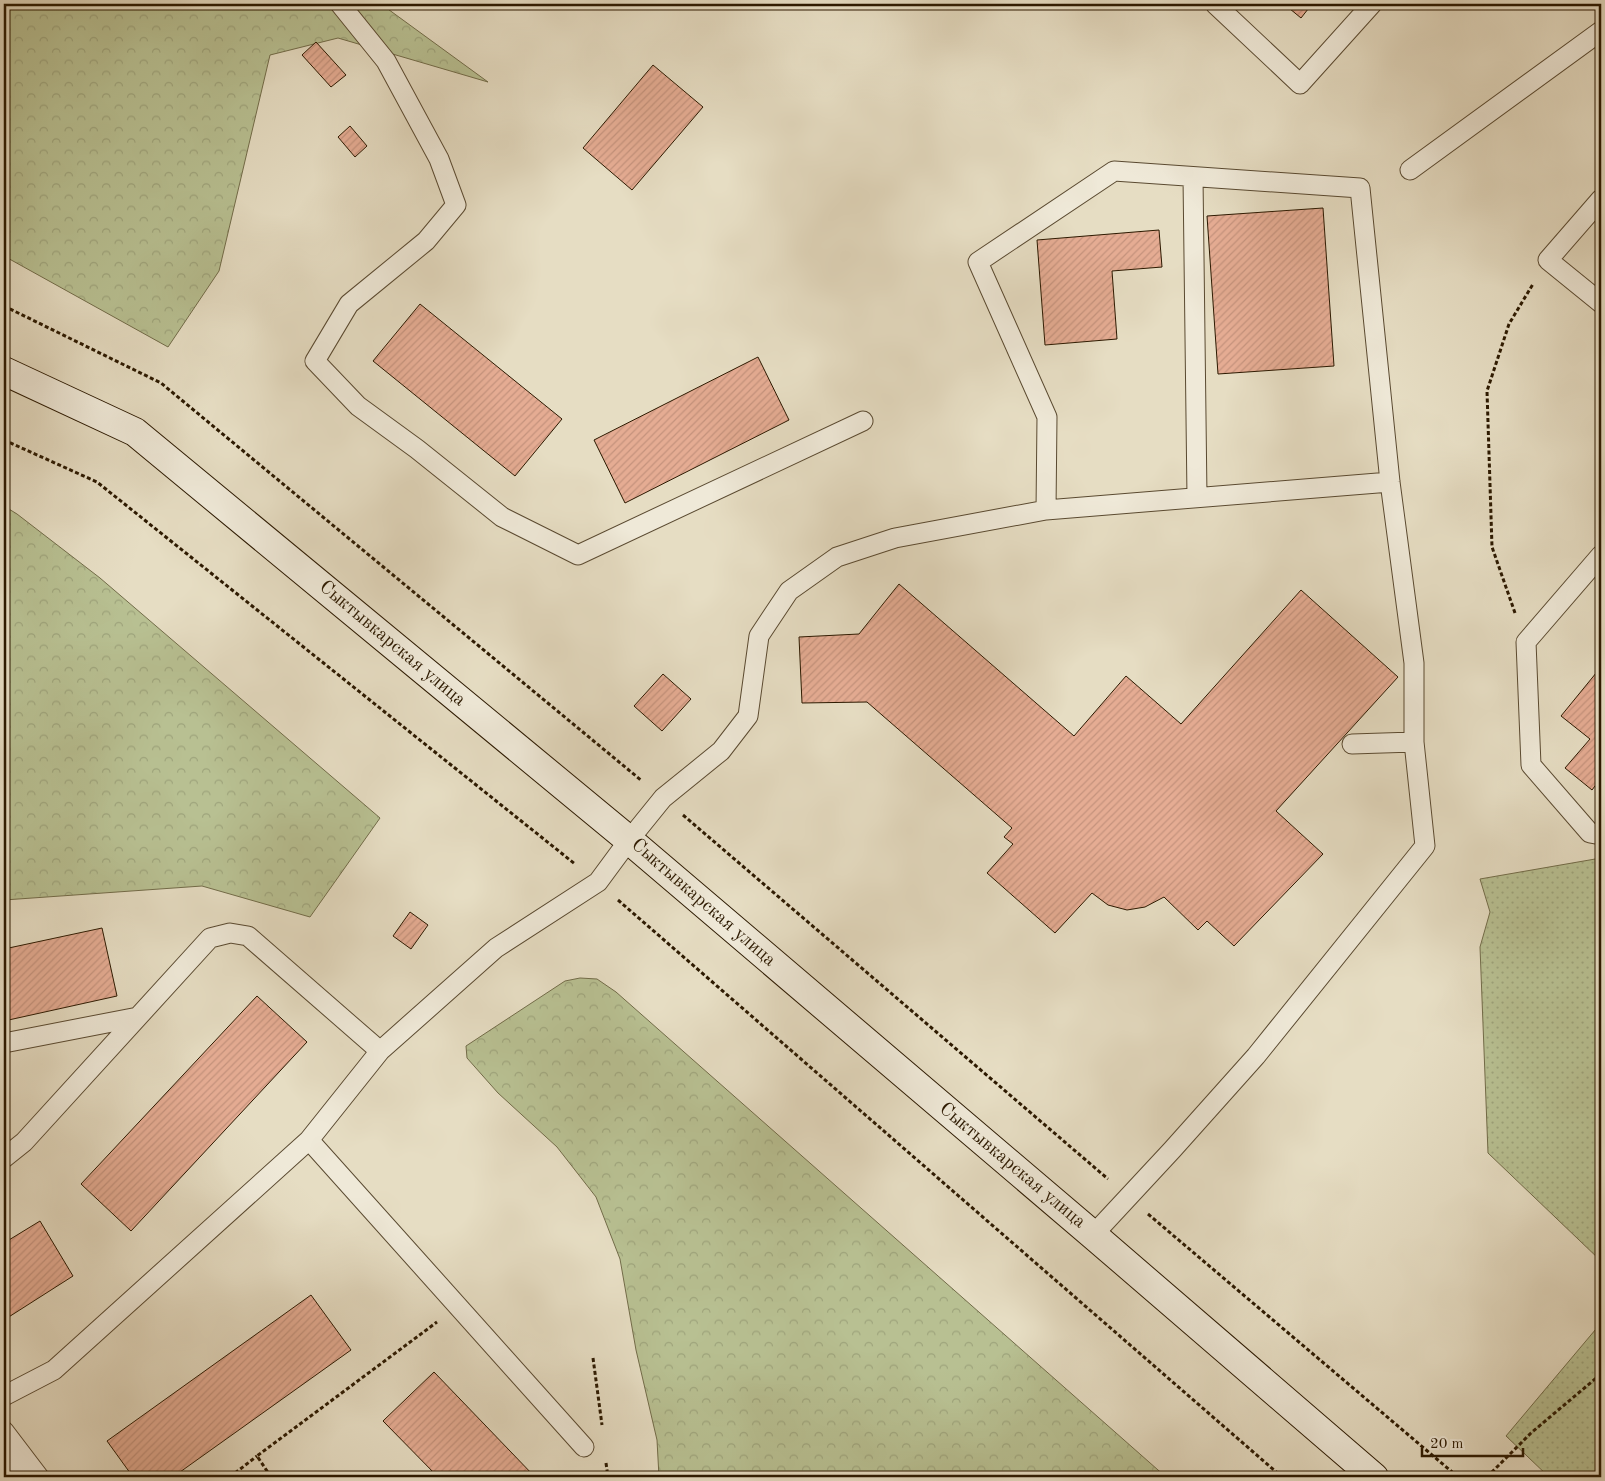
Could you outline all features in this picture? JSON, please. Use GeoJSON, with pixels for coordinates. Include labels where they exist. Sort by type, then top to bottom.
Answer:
{"type":"FeatureCollection","features":[{"type":"Feature","properties":{"kind":"main road","name":"Сыктывкарская улица"},"geometry":{"type":"LineString","coordinates":[[4,371],[134,432],[629,840],[1093,1234],[1374,1477]]}},
{"type":"Feature","properties":{"kind":"lane"},"geometry":{"type":"LineString","coordinates":[[340,4],[386,60],[439,159],[456,205],[426,241],[349,304],[315,361],[358,406],[417,449],[502,517],[578,555],[863,421]]}},
{"type":"Feature","properties":{"kind":"lane"},"geometry":{"type":"LineString","coordinates":[[1215,4],[1300,84],[1372,4]]}},
{"type":"Feature","properties":{"kind":"lane"},"geometry":{"type":"LineString","coordinates":[[1410,170],[1601,31]]}},
{"type":"Feature","properties":{"kind":"lane"},"geometry":{"type":"LineString","coordinates":[[1046,510],[1047,417],[978,262],[1114,171],[1360,188],[1390,482],[1414,663],[1414,742],[1425,846],[1256,1056],[1129,1197],[1093,1234]]}},
{"type":"Feature","properties":{"kind":"lane"},"geometry":{"type":"LineString","coordinates":[[1192,176],[1196,497]]}},
{"type":"Feature","properties":{"kind":"lane"},"geometry":{"type":"LineString","coordinates":[[1601,199],[1548,260],[1601,303]]}},
{"type":"Feature","properties":{"kind":"lane"},"geometry":{"type":"LineString","coordinates":[[4,1396],[54,1370],[309,1140],[380,1051],[496,948],[598,882],[663,798],[721,751],[748,716],[759,636],[789,591],[836,557],[895,538],[1046,510],[1390,482]]}},
{"type":"Feature","properties":{"kind":"lane"},"geometry":{"type":"LineString","coordinates":[[1601,556],[1526,642],[1531,765],[1590,833],[1601,835]]}},
{"type":"Feature","properties":{"kind":"lane"},"geometry":{"type":"LineString","coordinates":[[1352,744],[1414,742]]}},
{"type":"Feature","properties":{"kind":"lane"},"geometry":{"type":"LineString","coordinates":[[4,1158],[24,1142],[210,938],[230,933],[248,936],[380,1051]]}},
{"type":"Feature","properties":{"kind":"lane"},"geometry":{"type":"LineString","coordinates":[[4,1042],[138,1017]]}},
{"type":"Feature","properties":{"kind":"lane"},"geometry":{"type":"LineString","coordinates":[[309,1140],[584,1447]]}},
{"type":"Feature","properties":{"kind":"lane"},"geometry":{"type":"LineString","coordinates":[[4,1431],[39,1477]]}},
{"type":"Feature","properties":{"kind":"lane"},"geometry":{"type":"LineString","coordinates":[[4,1447],[18,1477]]}},
{"type":"Feature","properties":{"kind":"path"},"geometry":{"type":"LineString","coordinates":[[1526,642],[1492,547],[1486,391],[1509,324],[1548,260]]}},
{"type":"Feature","properties":{"kind":"path"},"geometry":{"type":"LineString","coordinates":[[4,306],[161,383],[663,798],[1458,1477]]}},
{"type":"Feature","properties":{"kind":"path"},"geometry":{"type":"LineString","coordinates":[[4,440],[97,482],[598,882],[1282,1477]]}},
{"type":"Feature","properties":{"kind":"path"},"geometry":{"type":"LineString","coordinates":[[230,1477],[458,1306]]}},
{"type":"Feature","properties":{"kind":"path"},"geometry":{"type":"LineString","coordinates":[[593,1358],[602,1431]]}},
{"type":"Feature","properties":{"kind":"path"},"geometry":{"type":"LineString","coordinates":[[1487,1477],[1531,1433],[1601,1374]]}},
{"type":"Feature","properties":{"kind":"path"},"geometry":{"type":"LineString","coordinates":[[257,1456],[271,1477]]}},
{"type":"Feature","properties":{"kind":"path"},"geometry":{"type":"LineString","coordinates":[[606,1459],[608,1477]]}},
{"type":"Feature","properties":{"kind":"green space"},"geometry":{"type":"Polygon","coordinates":[[[4,4],[381,4],[488,82],[338,38],[270,55],[219,271],[168,347],[4,256],[4,4]]]}},
{"type":"Feature","properties":{"kind":"green space"},"geometry":{"type":"Polygon","coordinates":[[[4,506],[100,578],[380,818],[310,917],[202,886],[4,900],[4,506]]]}},
{"type":"Feature","properties":{"kind":"green space"},"geometry":{"type":"Polygon","coordinates":[[[1601,858],[1601,1261],[1488,1153],[1480,947],[1490,912],[1480,879],[1601,858]]]}},
{"type":"Feature","properties":{"kind":"green space"},"geometry":{"type":"Polygon","coordinates":[[[580,978],[597,979],[616,992],[1166,1477],[659,1477],[657,1440],[636,1350],[620,1259],[596,1197],[557,1147],[498,1093],[467,1058],[466,1046],[565,981],[580,978]]]}},
{"type":"Feature","properties":{"kind":"green space"},"geometry":{"type":"Polygon","coordinates":[[[1601,1323],[1601,1477],[1549,1477],[1506,1436],[1601,1323]]]}},
{"type":"Feature","properties":{"kind":"building"},"geometry":{"type":"Polygon","coordinates":[[[1284,4],[1312,4],[1301,18],[1284,4]]]}},
{"type":"Feature","properties":{"kind":"building"},"geometry":{"type":"Polygon","coordinates":[[[316,42],[346,75],[331,87],[302,55],[316,42]]]}},
{"type":"Feature","properties":{"kind":"building"},"geometry":{"type":"Polygon","coordinates":[[[653,65],[703,107],[632,190],[583,148],[653,65]]]}},
{"type":"Feature","properties":{"kind":"building"},"geometry":{"type":"Polygon","coordinates":[[[350,126],[367,146],[355,157],[338,137],[350,126]]]}},
{"type":"Feature","properties":{"kind":"building"},"geometry":{"type":"Polygon","coordinates":[[[1323,208],[1334,366],[1218,374],[1207,216],[1323,208]]]}},
{"type":"Feature","properties":{"kind":"building"},"geometry":{"type":"Polygon","coordinates":[[[1159,230],[1162,267],[1112,271],[1117,339],[1045,345],[1037,240],[1159,230]]]}},
{"type":"Feature","properties":{"kind":"building"},"geometry":{"type":"Polygon","coordinates":[[[420,304],[562,419],[515,476],[373,361],[420,304]]]}},
{"type":"Feature","properties":{"kind":"building"},"geometry":{"type":"Polygon","coordinates":[[[758,357],[789,420],[625,503],[594,440],[758,357]]]}},
{"type":"Feature","properties":{"kind":"building"},"geometry":{"type":"Polygon","coordinates":[[[899,584],[1074,736],[1126,676],[1181,724],[1301,590],[1398,677],[1276,811],[1323,854],[1234,946],[1207,921],[1198,930],[1164,897],[1145,907],[1127,910],[1108,905],[1092,893],[1055,933],[987,873],[1013,844],[1004,837],[1012,828],[867,702],[802,703],[799,637],[859,634],[899,584]]]}},
{"type":"Feature","properties":{"kind":"building"},"geometry":{"type":"Polygon","coordinates":[[[1601,667],[1601,778],[1592,790],[1565,768],[1590,739],[1561,716],[1601,667]]]}},
{"type":"Feature","properties":{"kind":"building"},"geometry":{"type":"Polygon","coordinates":[[[663,674],[691,699],[662,731],[634,706],[663,674]]]}},
{"type":"Feature","properties":{"kind":"building"},"geometry":{"type":"Polygon","coordinates":[[[410,912],[428,925],[411,949],[393,936],[410,912]]]}},
{"type":"Feature","properties":{"kind":"building"},"geometry":{"type":"Polygon","coordinates":[[[102,928],[117,996],[4,1021],[4,949],[102,928]]]}},
{"type":"Feature","properties":{"kind":"building"},"geometry":{"type":"Polygon","coordinates":[[[257,996],[307,1042],[131,1231],[81,1184],[257,996]]]}},
{"type":"Feature","properties":{"kind":"building"},"geometry":{"type":"Polygon","coordinates":[[[40,1221],[73,1276],[4,1320],[4,1243],[40,1221]]]}},
{"type":"Feature","properties":{"kind":"building"},"geometry":{"type":"Polygon","coordinates":[[[311,1295],[351,1350],[173,1477],[133,1477],[107,1441],[311,1295]]]}},
{"type":"Feature","properties":{"kind":"building"},"geometry":{"type":"Polygon","coordinates":[[[434,1372],[535,1477],[438,1477],[383,1421],[434,1372]]]}}]}
